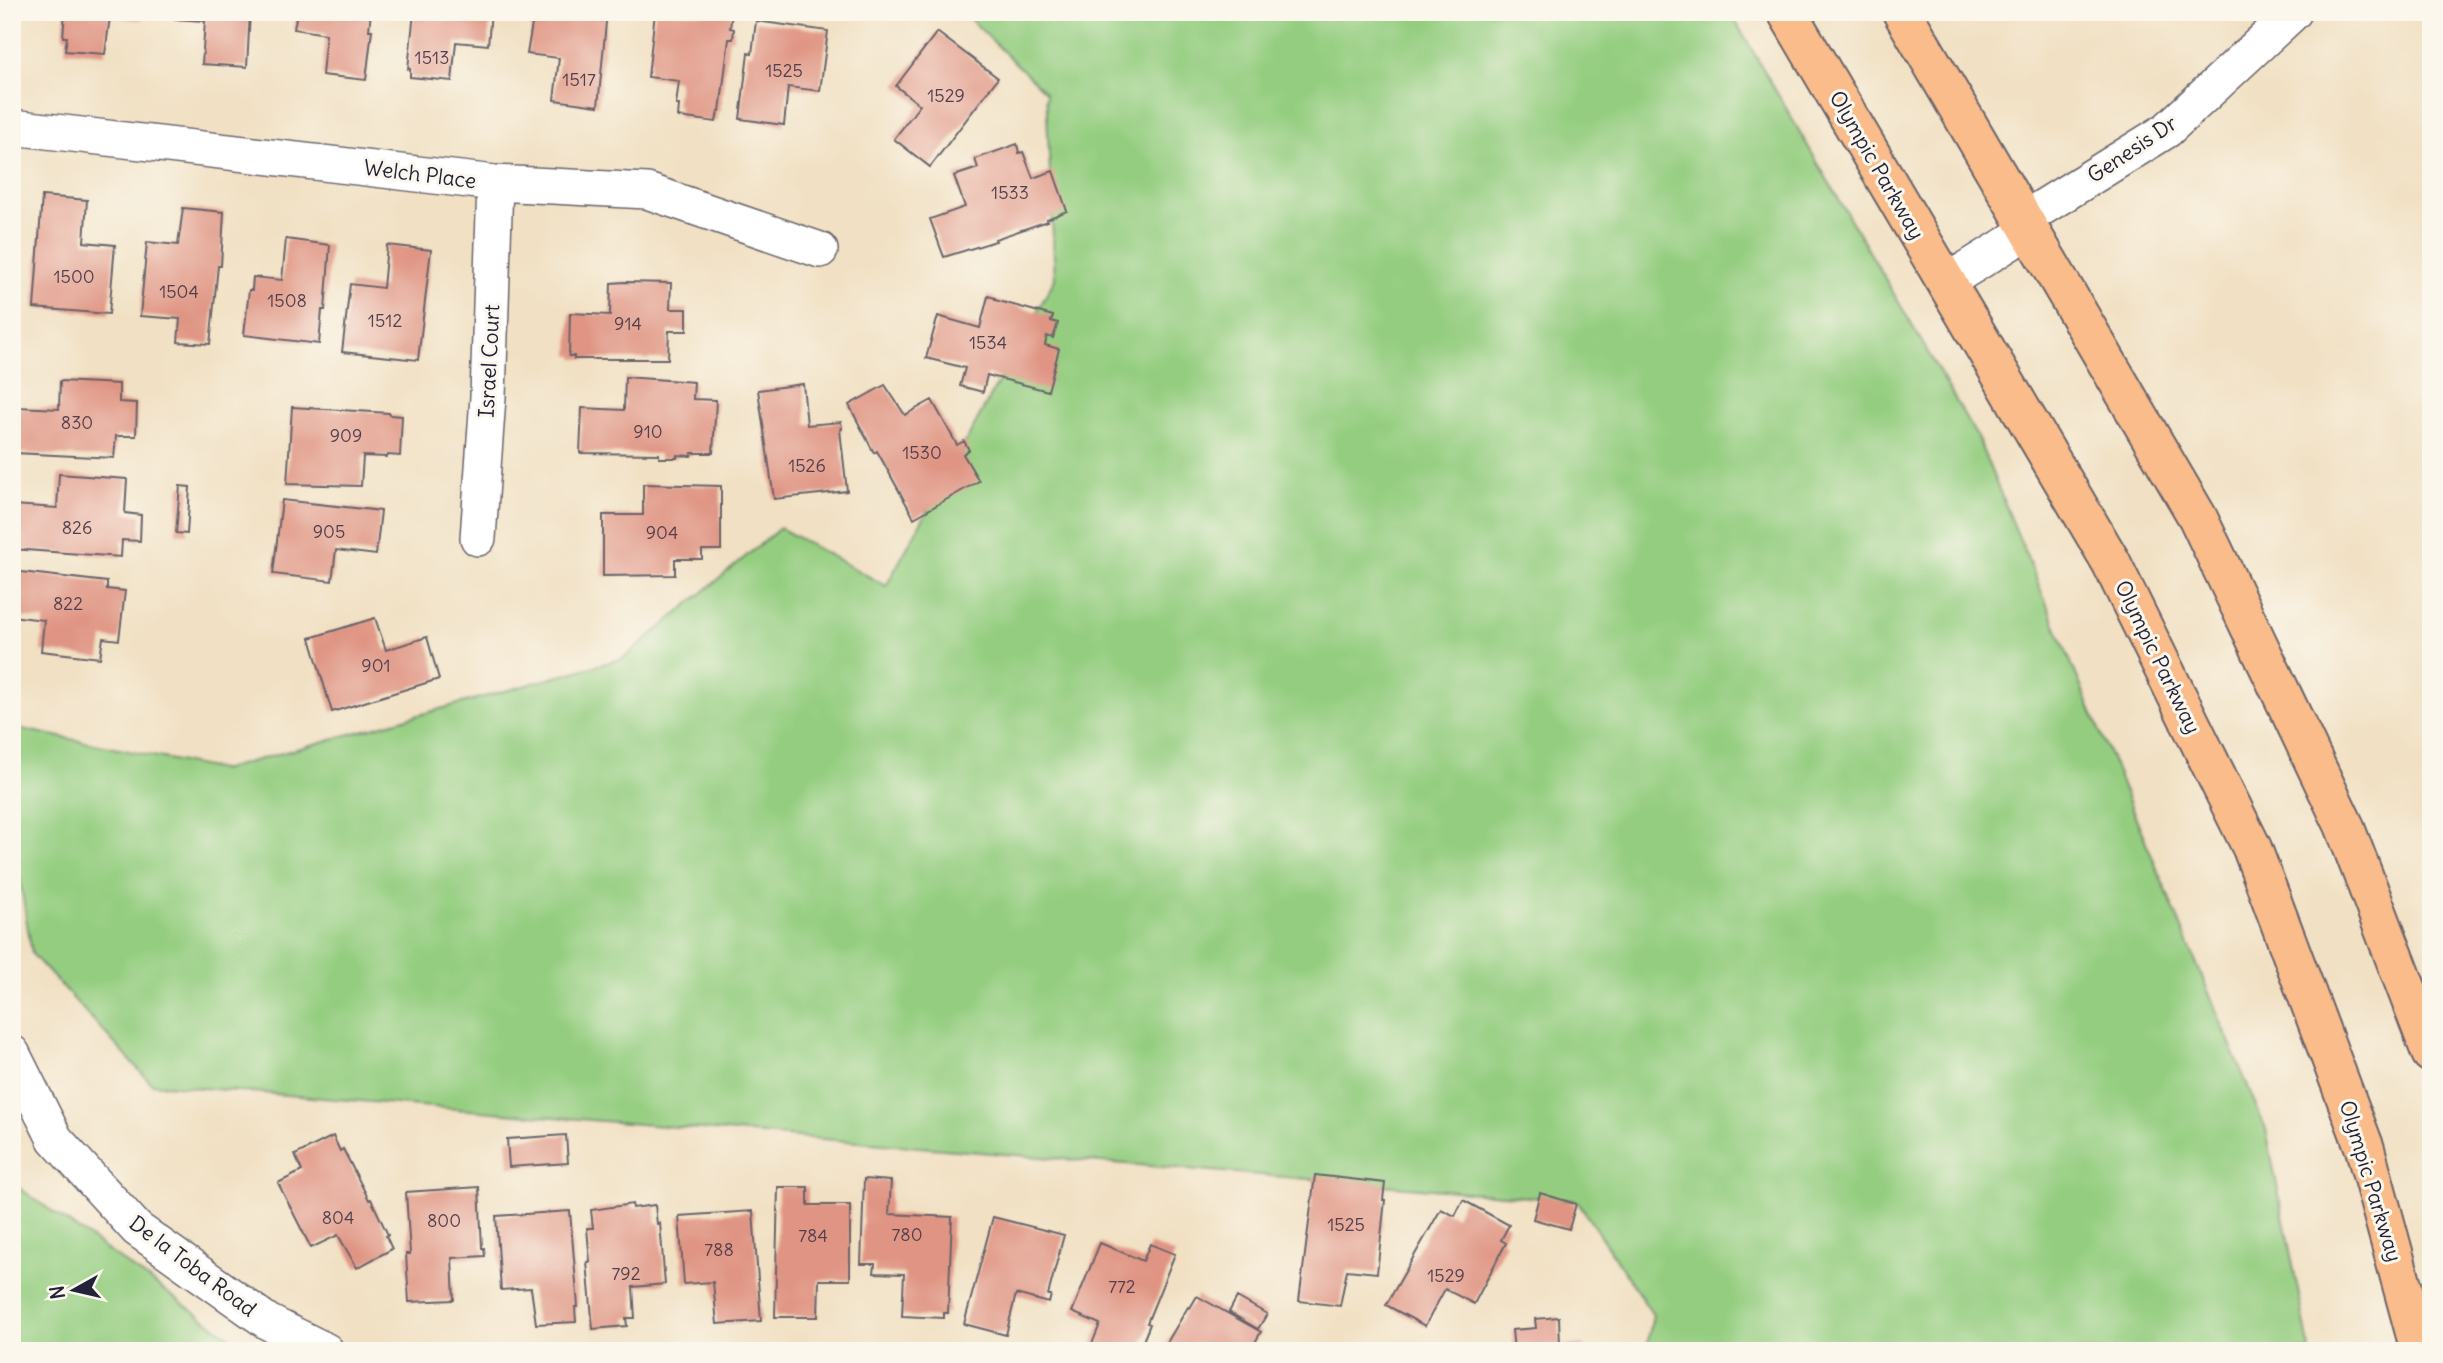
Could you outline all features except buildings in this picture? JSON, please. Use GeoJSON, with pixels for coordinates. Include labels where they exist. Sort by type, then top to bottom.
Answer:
{"type":"FeatureCollection","features":[{"type":"Feature","properties":{"kind":"main road","name":"Olympic Parkway"},"geometry":{"type":"LineString","coordinates":[[1787,12],[2111,562],[2252,848],[2365,1149],[2420,1351]]}},
{"type":"Feature","properties":{"kind":"main road"},"geometry":{"type":"LineString","coordinates":[[1902,12],[2198,518],[2344,825],[2431,1053]]}},
{"type":"Feature","properties":{"kind":"street","name":"Genesis Dr"},"geometry":{"type":"LineString","coordinates":[[1946,282],[2167,130],[2294,12]]}},
{"type":"Feature","properties":{"kind":"street","name":"Welch Place"},"geometry":{"type":"LineString","coordinates":[[12,127],[495,183],[647,191],[820,250]]}},
{"type":"Feature","properties":{"kind":"street","name":"Israel Court"},"geometry":{"type":"LineString","coordinates":[[478,538],[488,397],[495,183]]}},
{"type":"Feature","properties":{"kind":"street","name":"De la Toba Road"},"geometry":{"type":"LineString","coordinates":[[12,1053],[55,1139],[137,1229],[268,1322],[326,1351]]}},
{"type":"Feature","properties":{"kind":"green space"},"geometry":{"type":"Polygon","coordinates":[[[963,12],[1730,12],[1977,437],[2266,1130],[2310,1351],[1646,1351],[1653,1315],[1577,1201],[152,1084],[32,954],[12,830],[12,727],[221,770],[624,658],[780,528],[886,586],[1055,279],[1046,93],[963,12]]]}},
{"type":"Feature","properties":{"kind":"green space"},"geometry":{"type":"Polygon","coordinates":[[[12,1183],[250,1351],[12,1351],[12,1183]]]}}]}
